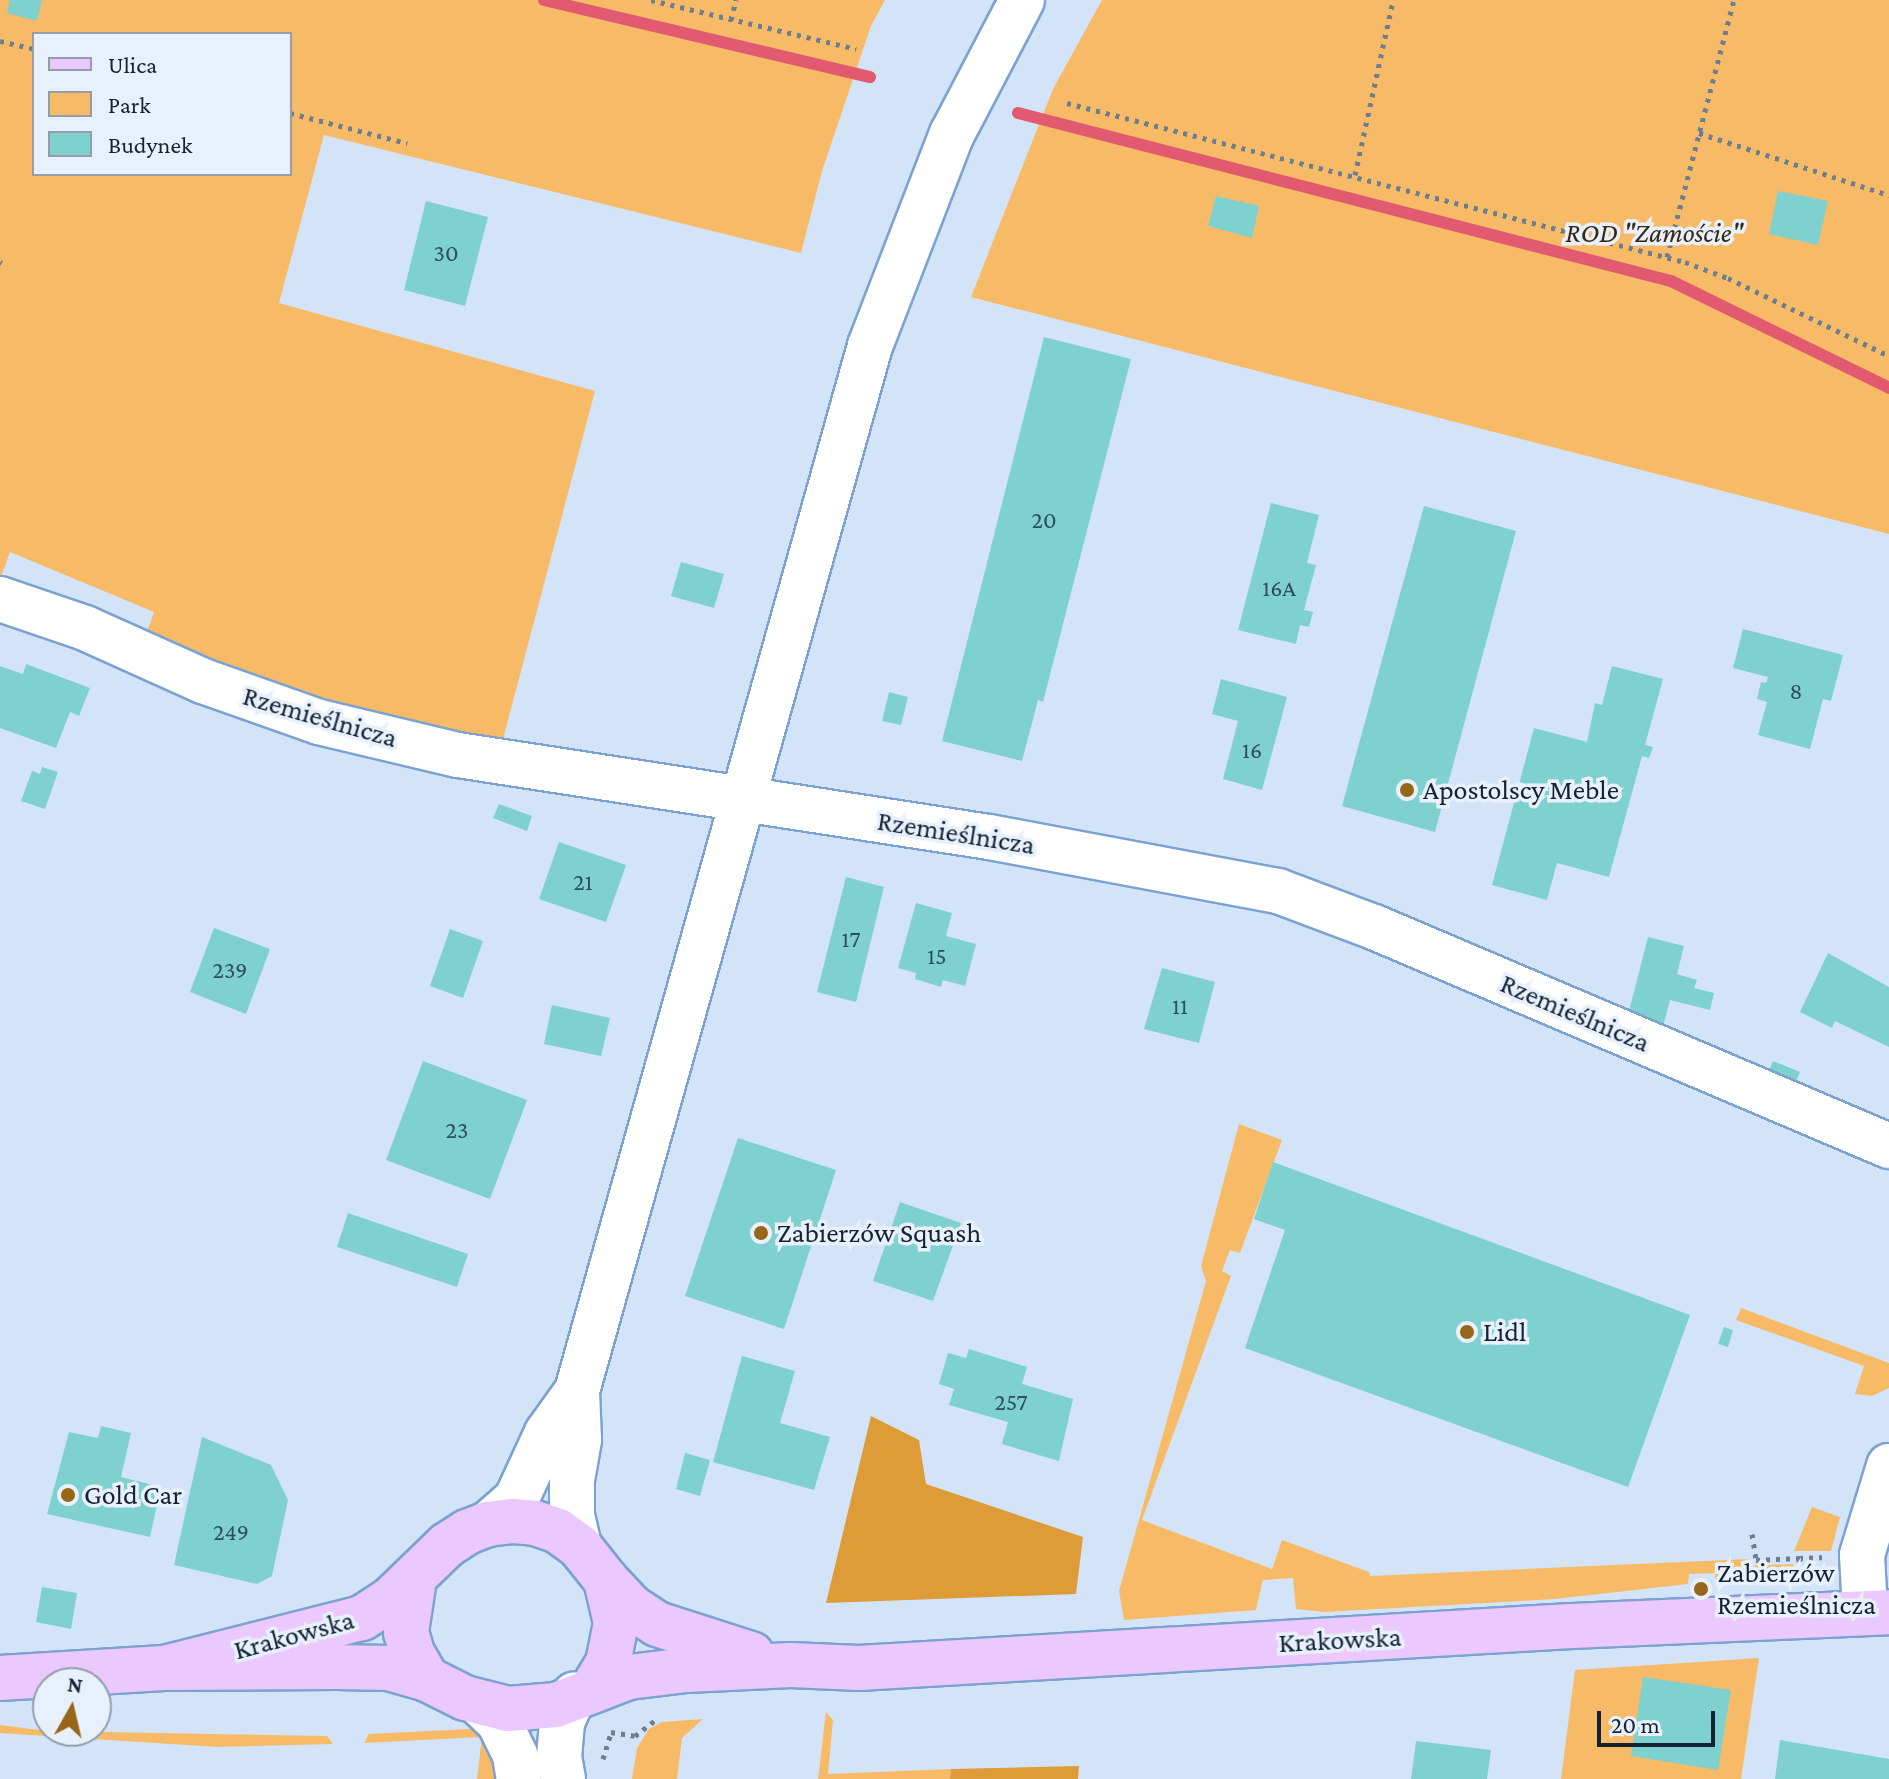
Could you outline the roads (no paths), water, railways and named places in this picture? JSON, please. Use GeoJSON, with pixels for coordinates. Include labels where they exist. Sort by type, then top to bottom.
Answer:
{"type":"FeatureCollection","features":[{"type":"Feature","properties":{"kind":"main road"},"geometry":{"type":"LineString","coordinates":[[535,1523],[558,1531],[579,1546],[606,1580],[614,1604],[615,1635],[608,1663],[583,1692],[556,1705],[508,1709],[478,1702],[427,1679],[412,1653],[406,1632],[414,1579],[447,1545],[488,1524],[535,1523]]}},
{"type":"Feature","properties":{"kind":"main road","name":"Krakowska"},"geometry":{"type":"LineString","coordinates":[[164,1668],[362,1618],[414,1579]]}},
{"type":"Feature","properties":{"kind":"main road","name":"Krakowska"},"geometry":{"type":"LineString","coordinates":[[606,1580],[631,1607],[657,1624],[693,1638],[791,1665]]}},
{"type":"Feature","properties":{"kind":"main road","name":"Krakowska"},"geometry":{"type":"LineString","coordinates":[[583,1692],[629,1677],[687,1670],[791,1665],[859,1668],[1877,1612]]}},
{"type":"Feature","properties":{"kind":"main road","name":"Krakowska"},"geometry":{"type":"LineString","coordinates":[[0,1678],[164,1668],[389,1668],[427,1679]]}},
{"type":"Feature","properties":{"kind":"street"},"geometry":{"type":"LineString","coordinates":[[579,1546],[572,1503],[579,1440],[577,1391],[870,346],[952,134],[1022,0]]}},
{"type":"Feature","properties":{"kind":"street","name":"Rzemieślnicza"},"geometry":{"type":"LineString","coordinates":[[0,599],[85,628],[203,681],[319,722],[458,755],[989,837],[1278,891],[1374,927],[1889,1146]]}},
{"type":"Feature","properties":{"kind":"street"},"geometry":{"type":"LineString","coordinates":[[488,1524],[516,1500],[547,1433],[577,1391]]}},
{"type":"Feature","properties":{"kind":"street"},"geometry":{"type":"LineString","coordinates":[[1877,1612],[1862,1555],[1889,1466]]}},
{"type":"Feature","properties":{"kind":"street"},"geometry":{"type":"LineString","coordinates":[[582,1773],[559,1757],[562,1722],[583,1692]]}},
{"type":"Feature","properties":{"kind":"street"},"geometry":{"type":"LineString","coordinates":[[478,1702],[499,1722],[515,1755],[519,1779]]}},
{"type":"Feature","properties":{"kind":"waterway"},"geometry":{"type":"LineString","coordinates":[[544,0],[870,77]]}},
{"type":"Feature","properties":{"kind":"waterway"},"geometry":{"type":"LineString","coordinates":[[1018,113],[1671,281],[1889,388]]}},
{"type":"Feature","properties":{"kind":"place","name":"Apostolscy Meble"},"geometry":{"type":"Point","coordinates":[1407,790]}},
{"type":"Feature","properties":{"kind":"place","name":"Zabierzów Squash"},"geometry":{"type":"Point","coordinates":[761,1233]}},
{"type":"Feature","properties":{"kind":"place","name":"Lidl"},"geometry":{"type":"Point","coordinates":[1467,1332]}},
{"type":"Feature","properties":{"kind":"place","name":"Gold Car"},"geometry":{"type":"Point","coordinates":[68,1495]}},
{"type":"Feature","properties":{"kind":"place","name":"Zabierzów Rzemieślnicza"},"geometry":{"type":"Point","coordinates":[1701,1589]}},
{"type":"Feature","properties":{"kind":"park label","name":"ROD \"Zamoście\""},"geometry":{"type":"Point","coordinates":[1654,233]}}]}
